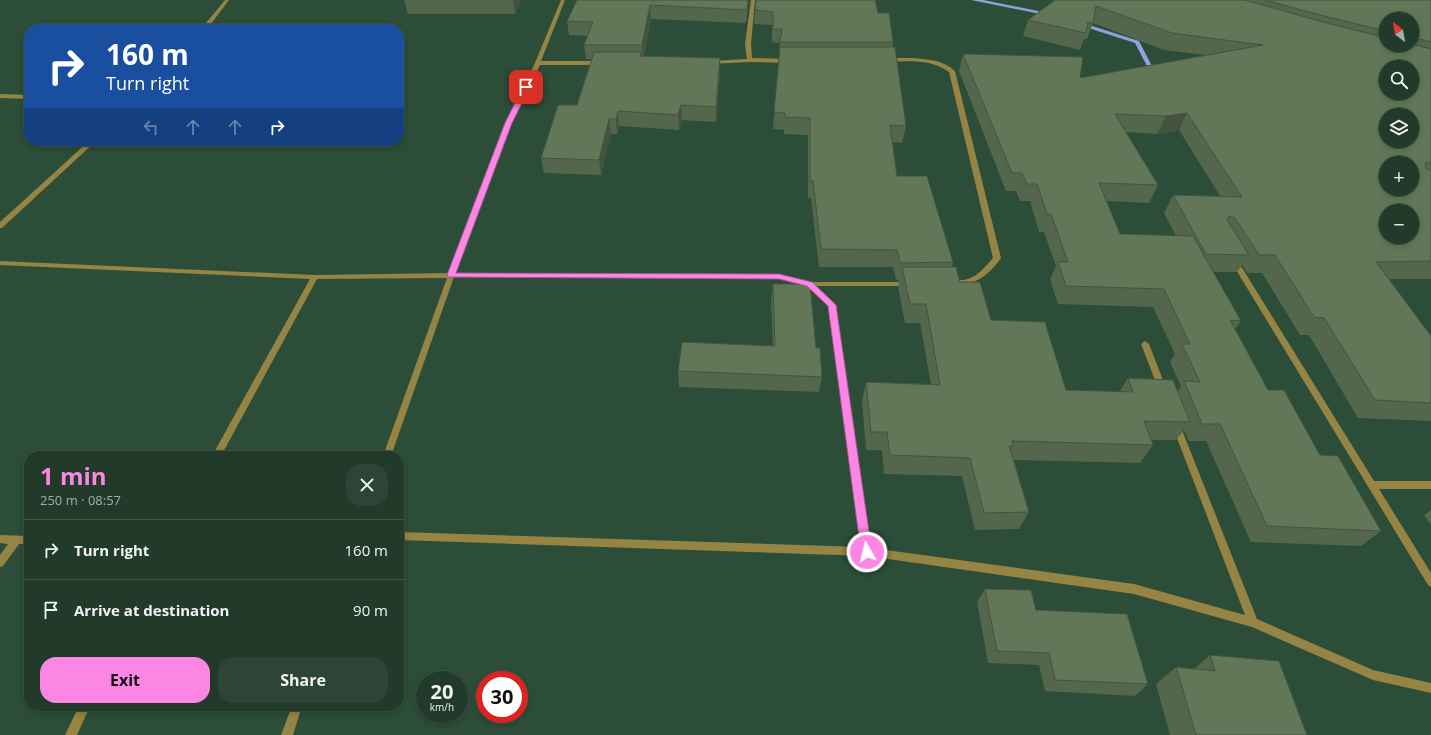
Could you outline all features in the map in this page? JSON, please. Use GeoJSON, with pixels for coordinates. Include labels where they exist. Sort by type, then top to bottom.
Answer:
{"type":"FeatureCollection","features":[{"type":"Feature","properties":{"kind":"street"},"geometry":{"type":"LineString","coordinates":[[208,24],[227,0]]}},
{"type":"Feature","properties":{"kind":"street"},"geometry":{"type":"LineString","coordinates":[[389,451],[451,275],[508,123],[538,63],[563,0]]}},
{"type":"Feature","properties":{"kind":"street"},"geometry":{"type":"LineString","coordinates":[[750,60],[748,44],[753,0]]}},
{"type":"Feature","properties":{"kind":"street"},"geometry":{"type":"LineString","coordinates":[[702,63],[750,60],[800,60]]}},
{"type":"Feature","properties":{"kind":"street"},"geometry":{"type":"LineString","coordinates":[[877,60],[914,60],[938,62],[952,71],[997,258],[985,273],[964,283],[948,283]]}},
{"type":"Feature","properties":{"kind":"street"},"geometry":{"type":"LineString","coordinates":[[538,63],[609,63]]}},
{"type":"Feature","properties":{"kind":"street"},"geometry":{"type":"LineString","coordinates":[[0,96],[24,97]]}},
{"type":"Feature","properties":{"kind":"street"},"geometry":{"type":"LineString","coordinates":[[0,226],[87,146]]}},
{"type":"Feature","properties":{"kind":"street"},"geometry":{"type":"LineString","coordinates":[[1228,251],[1431,582]]}},
{"type":"Feature","properties":{"kind":"street"},"geometry":{"type":"LineString","coordinates":[[0,262],[316,277],[451,275],[779,277],[810,284],[917,284]]}},
{"type":"Feature","properties":{"kind":"street"},"geometry":{"type":"LineString","coordinates":[[219,451],[316,277]]}},
{"type":"Feature","properties":{"kind":"street"},"geometry":{"type":"LineString","coordinates":[[810,284],[832,305],[867,552]]}},
{"type":"Feature","properties":{"kind":"street"},"geometry":{"type":"LineString","coordinates":[[1145,344],[1164,395]]}},
{"type":"Feature","properties":{"kind":"street"},"geometry":{"type":"LineString","coordinates":[[1173,417],[1253,622]]}},
{"type":"Feature","properties":{"kind":"street"},"geometry":{"type":"LineString","coordinates":[[1371,485],[1431,485]]}},
{"type":"Feature","properties":{"kind":"street"},"geometry":{"type":"LineString","coordinates":[[404,536],[867,552],[1134,589],[1253,622],[1373,675],[1431,688]]}},
{"type":"Feature","properties":{"kind":"street"},"geometry":{"type":"LineString","coordinates":[[0,539],[24,540]]}},
{"type":"Feature","properties":{"kind":"street"},"geometry":{"type":"LineString","coordinates":[[0,563],[16,540]]}},
{"type":"Feature","properties":{"kind":"street"},"geometry":{"type":"LineString","coordinates":[[70,735],[82,711]]}},
{"type":"Feature","properties":{"kind":"street"},"geometry":{"type":"LineString","coordinates":[[287,735],[295,711]]}},
{"type":"Feature","properties":{"kind":"building"},"geometry":{"type":"Polygon","coordinates":[[[577,0],[748,0],[747,10],[650,5],[642,45],[584,45],[593,22],[567,21],[577,0]]]}},
{"type":"Feature","properties":{"kind":"building"},"geometry":{"type":"Polygon","coordinates":[[[756,0],[875,0],[878,13],[889,13],[893,42],[780,42],[782,29],[773,29],[773,12],[755,10],[756,0]]]}},
{"type":"Feature","properties":{"kind":"building"},"geometry":{"type":"Polygon","coordinates":[[[1055,0],[1245,0],[1379,36],[1379,52],[1419,52],[1419,46],[1431,49],[1431,163],[1425,163],[1426,169],[1431,170],[1431,261],[1376,262],[1431,336],[1431,403],[1375,400],[1324,318],[1314,317],[1275,255],[1259,255],[1235,218],[1229,216],[1227,220],[1249,255],[1206,254],[1173,195],[1242,197],[1187,113],[1166,116],[1115,114],[1158,185],[1099,183],[1120,234],[1193,236],[1241,321],[1230,320],[1268,390],[1284,390],[1320,455],[1338,456],[1381,531],[1267,526],[1220,424],[1202,424],[1184,381],[1200,382],[1182,344],[1190,344],[1164,289],[1066,286],[1058,262],[1068,262],[1051,214],[1047,214],[1037,184],[1027,184],[1022,173],[1012,173],[963,54],[1083,57],[1080,78],[1263,45],[1172,33],[1096,6],[1093,23],[1088,22],[1086,33],[1028,20],[1055,0]]]}},
{"type":"Feature","properties":{"kind":"building"},"geometry":{"type":"Polygon","coordinates":[[[1265,0],[1431,0],[1431,42],[1419,39],[1419,12],[1379,12],[1379,29],[1265,0]]]}},
{"type":"Feature","properties":{"kind":"building"},"geometry":{"type":"Polygon","coordinates":[[[780,47],[895,47],[906,126],[890,125],[897,176],[927,176],[953,262],[900,263],[897,250],[821,249],[813,181],[810,181],[810,118],[785,117],[785,113],[774,112],[780,47]]]}},
{"type":"Feature","properties":{"kind":"building"},"geometry":{"type":"Polygon","coordinates":[[[594,52],[641,52],[640,56],[720,58],[716,107],[681,105],[678,115],[618,111],[616,119],[609,119],[599,160],[541,158],[558,105],[577,105],[594,52]]]}},
{"type":"Feature","properties":{"kind":"building"},"geometry":{"type":"Polygon","coordinates":[[[902,267],[956,267],[960,282],[980,282],[991,320],[1045,322],[1066,390],[1133,392],[1128,378],[1173,380],[1190,422],[1144,421],[1153,445],[1012,441],[1013,446],[1009,446],[1029,512],[984,513],[970,458],[890,455],[887,432],[871,432],[866,382],[940,385],[926,304],[910,304],[902,267]]]}},
{"type":"Feature","properties":{"kind":"building"},"geometry":{"type":"Polygon","coordinates":[[[773,284],[810,284],[816,348],[820,348],[822,377],[678,371],[682,342],[775,346],[773,284]]]}},
{"type":"Feature","properties":{"kind":"building"},"geometry":{"type":"Polygon","coordinates":[[[985,589],[1031,590],[1036,610],[1127,614],[1148,684],[1055,680],[1049,653],[997,651],[985,589]]]}},
{"type":"Feature","properties":{"kind":"building"},"geometry":{"type":"Polygon","coordinates":[[[1210,655],[1279,661],[1307,735],[1196,735],[1176,667],[1215,671],[1210,655]]]}},
{"type":"Feature","properties":{"kind":"waterway"},"geometry":{"type":"LineString","coordinates":[[974,0],[1050,14]]}},
{"type":"Feature","properties":{"kind":"waterway"},"geometry":{"type":"LineString","coordinates":[[1081,24],[1137,42],[1151,69],[1156,72]]}},
{"type":"Feature","properties":{"kind":"route"},"geometry":{"type":"LineString","coordinates":[[526,87],[508,123],[451,275],[779,277],[810,284],[832,305],[867,552]]}}]}
